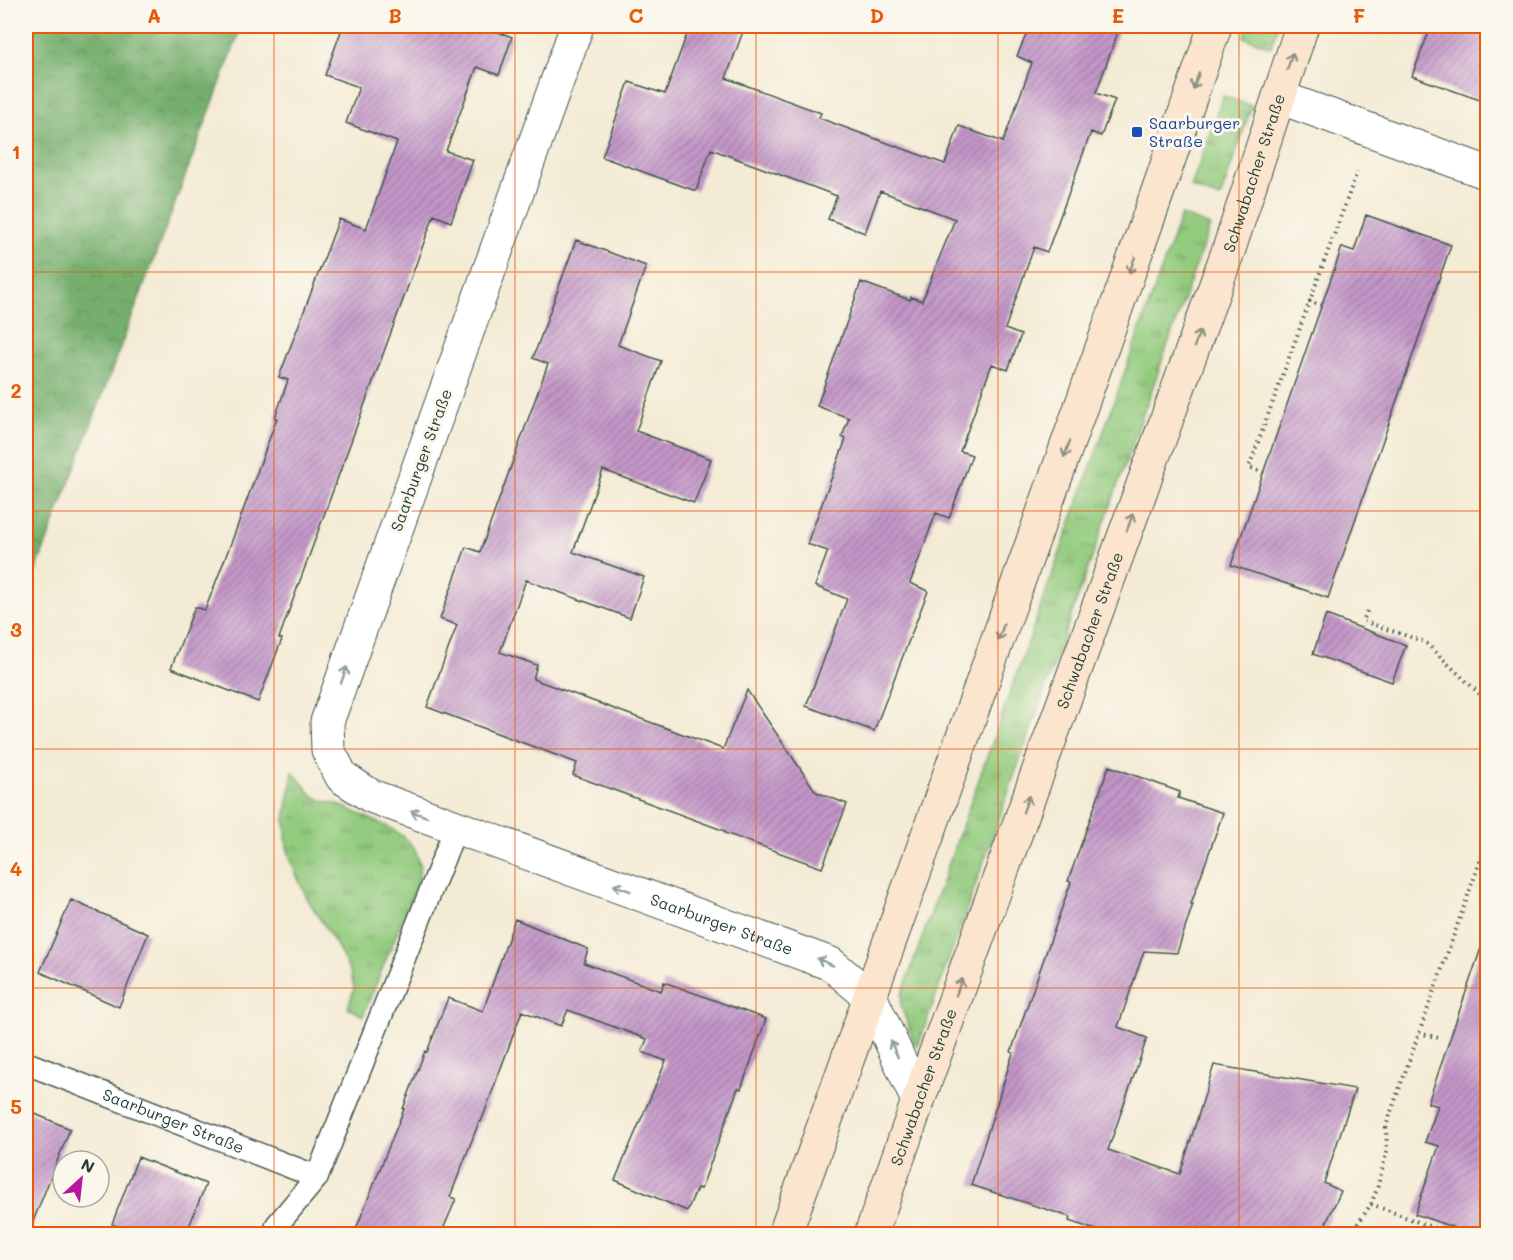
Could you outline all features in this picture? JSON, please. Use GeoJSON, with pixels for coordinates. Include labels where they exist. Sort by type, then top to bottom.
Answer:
{"type":"FeatureCollection","features":[{"type":"Feature","properties":{"kind":"main road"},"geometry":{"type":"LineString","coordinates":[[786,1234],[1215,26]]}},
{"type":"Feature","properties":{"kind":"main road","name":"Schwabacher Straße"},"geometry":{"type":"LineString","coordinates":[[871,1234],[1230,246],[1302,26]]}},
{"type":"Feature","properties":{"kind":"street","name":"Saarburger Straße"},"geometry":{"type":"LineString","coordinates":[[577,26],[327,722],[328,750],[342,777],[371,796],[831,964],[871,998],[918,1101]]}},
{"type":"Feature","properties":{"kind":"street"},"geometry":{"type":"LineString","coordinates":[[1279,97],[1488,173]]}},
{"type":"Feature","properties":{"kind":"lane"},"geometry":{"type":"LineString","coordinates":[[277,1225],[317,1177],[456,827]]}},
{"type":"Feature","properties":{"kind":"lane","name":"Saarburger Straße"},"geometry":{"type":"LineString","coordinates":[[31,1065],[317,1177]]}},
{"type":"Feature","properties":{"kind":"path"},"geometry":{"type":"LineString","coordinates":[[1263,473],[1249,467],[1357,171],[1353,163]]}},
{"type":"Feature","properties":{"kind":"path"},"geometry":{"type":"LineString","coordinates":[[1310,302],[1322,306]]}},
{"type":"Feature","properties":{"kind":"path"},"geometry":{"type":"LineString","coordinates":[[1367,611],[1364,621],[1425,642],[1488,702]]}},
{"type":"Feature","properties":{"kind":"path"},"geometry":{"type":"LineString","coordinates":[[1351,1234],[1371,1204],[1387,1150],[1386,1126],[1488,839]]}},
{"type":"Feature","properties":{"kind":"path"},"geometry":{"type":"LineString","coordinates":[[1480,861],[1488,863]]}},
{"type":"Feature","properties":{"kind":"path"},"geometry":{"type":"LineString","coordinates":[[1419,1033],[1439,1038]]}},
{"type":"Feature","properties":{"kind":"path"},"geometry":{"type":"LineString","coordinates":[[1371,1204],[1450,1234]]}},
{"type":"Feature","properties":{"kind":"green space"},"geometry":{"type":"Polygon","coordinates":[[[26,26],[242,26],[26,597],[26,26]]]}},
{"type":"Feature","properties":{"kind":"green space"},"geometry":{"type":"Polygon","coordinates":[[[1248,26],[1278,26],[1271,47],[1244,37],[1248,26]]]}},
{"type":"Feature","properties":{"kind":"green space"},"geometry":{"type":"Polygon","coordinates":[[[1223,96],[1252,106],[1220,198],[1191,187],[1223,96]]]}},
{"type":"Feature","properties":{"kind":"green space"},"geometry":{"type":"Polygon","coordinates":[[[1181,215],[1210,226],[918,1046],[914,1043],[901,1005],[902,994],[1181,215]]]}},
{"type":"Feature","properties":{"kind":"green space"},"geometry":{"type":"Polygon","coordinates":[[[293,772],[312,795],[390,828],[405,838],[415,850],[420,864],[418,881],[363,1016],[348,1008],[354,988],[351,974],[336,944],[308,900],[287,847],[285,820],[293,772]]]}},
{"type":"Feature","properties":{"kind":"building"},"geometry":{"type":"Polygon","coordinates":[[[343,26],[491,26],[490,29],[512,37],[499,75],[477,67],[446,151],[473,160],[451,222],[434,215],[279,638],[282,639],[258,702],[171,668],[195,607],[205,610],[233,538],[277,418],[275,418],[288,380],[279,377],[339,219],[366,229],[397,142],[346,123],[359,87],[325,75],[343,26]]]}},
{"type":"Feature","properties":{"kind":"building"},"geometry":{"type":"Polygon","coordinates":[[[690,26],[745,26],[726,78],[821,113],[819,118],[945,164],[959,126],[1003,142],[1032,63],[1017,56],[1030,26],[1120,26],[1096,93],[1115,100],[1101,136],[1091,132],[1047,252],[1034,247],[1005,329],[1021,335],[1008,370],[992,364],[960,451],[972,455],[949,518],[936,513],[910,583],[928,591],[874,731],[806,706],[847,599],[815,586],[828,551],[807,544],[846,439],[842,437],[849,418],[817,406],[861,282],[910,300],[911,297],[922,301],[955,219],[880,191],[865,233],[828,219],[837,196],[711,149],[696,191],[602,157],[629,82],[665,94],[690,26]]]}},
{"type":"Feature","properties":{"kind":"building"},"geometry":{"type":"Polygon","coordinates":[[[1431,26],[1488,26],[1488,103],[1412,76],[1431,26]]]}},
{"type":"Feature","properties":{"kind":"building"},"geometry":{"type":"Polygon","coordinates":[[[1366,215],[1451,245],[1328,598],[1231,565],[1342,247],[1354,251],[1366,215]]]}},
{"type":"Feature","properties":{"kind":"building"},"geometry":{"type":"Polygon","coordinates":[[[576,240],[646,266],[618,345],[661,361],[636,431],[711,459],[694,503],[603,470],[573,552],[644,577],[630,618],[526,580],[500,652],[537,665],[533,679],[723,749],[747,690],[816,792],[847,804],[822,868],[573,775],[577,763],[427,707],[457,625],[440,619],[466,547],[480,552],[548,364],[533,358],[576,240]]]}},
{"type":"Feature","properties":{"kind":"building"},"geometry":{"type":"Polygon","coordinates":[[[1326,615],[1406,645],[1392,682],[1313,654],[1326,615]]]}},
{"type":"Feature","properties":{"kind":"building"},"geometry":{"type":"Polygon","coordinates":[[[1109,766],[1180,792],[1178,798],[1223,813],[1191,904],[1193,904],[1177,953],[1144,951],[1118,1027],[1147,1038],[1108,1150],[1180,1174],[1214,1065],[1355,1089],[1324,1183],[1341,1191],[1321,1234],[1108,1234],[1069,1221],[1070,1217],[971,1185],[1013,1053],[1011,1052],[1109,766]]]}},
{"type":"Feature","properties":{"kind":"building"},"geometry":{"type":"Polygon","coordinates":[[[71,900],[148,934],[119,1007],[40,972],[71,900]]]}},
{"type":"Feature","properties":{"kind":"building"},"geometry":{"type":"Polygon","coordinates":[[[515,919],[588,949],[584,963],[661,991],[664,982],[766,1019],[701,1189],[697,1188],[687,1211],[615,1180],[666,1061],[642,1052],[647,1039],[568,1010],[561,1026],[522,1011],[481,1122],[479,1122],[450,1197],[456,1199],[441,1234],[354,1234],[448,998],[483,1011],[515,919]]]}},
{"type":"Feature","properties":{"kind":"building"},"geometry":{"type":"Polygon","coordinates":[[[1481,948],[1488,949],[1488,1234],[1472,1234],[1415,1214],[1439,1146],[1425,1142],[1438,1106],[1428,1103],[1481,948]]]}},
{"type":"Feature","properties":{"kind":"building"},"geometry":{"type":"Polygon","coordinates":[[[26,1110],[70,1129],[62,1149],[51,1149],[51,1176],[28,1234],[26,1234],[26,1110]]]}},
{"type":"Feature","properties":{"kind":"building"},"geometry":{"type":"Polygon","coordinates":[[[138,1157],[206,1184],[186,1234],[139,1234],[112,1224],[138,1157]]]}},
{"type":"Feature","properties":{"kind":"place","name":"Saarburger Straße"},"geometry":{"type":"Point","coordinates":[1137,132]}}]}
